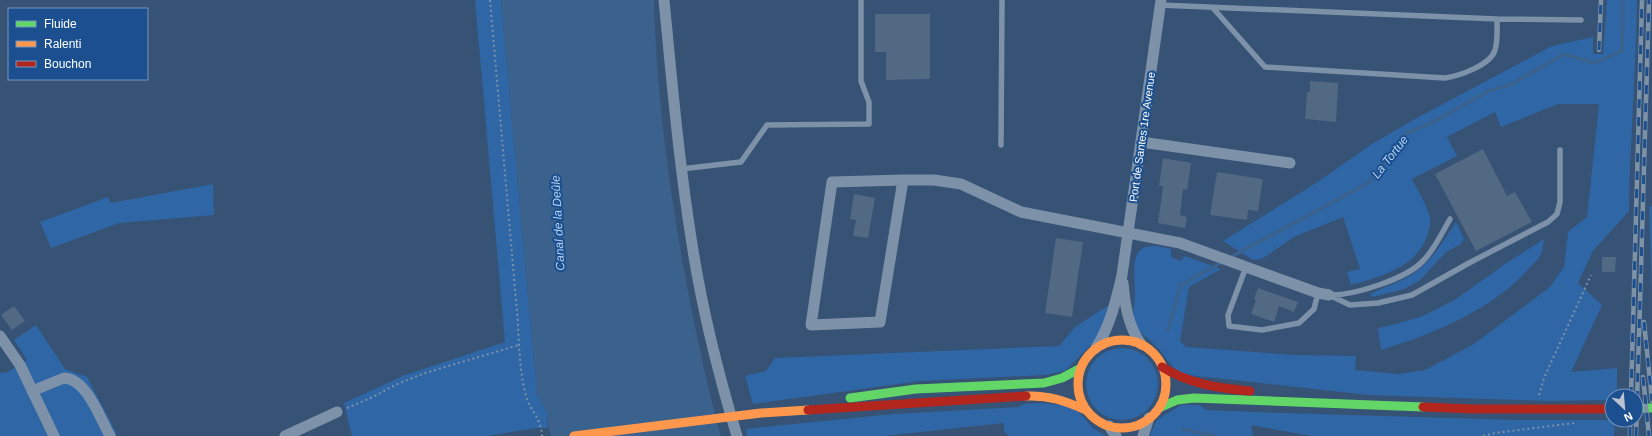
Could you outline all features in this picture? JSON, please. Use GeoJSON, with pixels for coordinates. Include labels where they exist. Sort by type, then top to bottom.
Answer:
{"type":"FeatureCollection","features":[{"type":"Feature","properties":{"kind":"main road"},"geometry":{"type":"LineString","coordinates":[[574,436],[761,414],[964,399],[1029,396],[1064,400],[1086,410],[1098,421],[1109,426],[1119,428],[1130,427],[1140,424],[1149,418],[1159,408],[1164,398],[1166,388],[1165,378],[1162,367],[1154,354],[1141,344],[1130,341],[1118,340],[1096,348],[1087,357],[1081,368],[1078,380],[1078,392],[1086,410]]}},
{"type":"Feature","properties":{"kind":"main road"},"geometry":{"type":"LineString","coordinates":[[1162,367],[1179,378],[1205,386],[1332,402]]}},
{"type":"Feature","properties":{"kind":"main road"},"geometry":{"type":"LineString","coordinates":[[761,414],[884,393],[952,387],[1050,382],[1067,376],[1081,368]]}},
{"type":"Feature","properties":{"kind":"main road"},"geometry":{"type":"LineString","coordinates":[[1159,408],[1177,400],[1194,398],[1332,402],[1409,407],[1535,410],[1604,409]]}},
{"type":"Feature","properties":{"kind":"street"},"geometry":{"type":"LineString","coordinates":[[664,0],[681,169],[692,246],[722,387],[737,436]]}},
{"type":"Feature","properties":{"kind":"street","name":"Port de Santes 1re Avenue"},"geometry":{"type":"LineString","coordinates":[[1122,275],[1161,2]]}},
{"type":"Feature","properties":{"kind":"street"},"geometry":{"type":"LineString","coordinates":[[1141,142],[1290,163]]}},
{"type":"Feature","properties":{"kind":"street"},"geometry":{"type":"LineString","coordinates":[[903,180],[880,322],[811,325],[832,182],[903,180],[934,180],[961,184],[1021,212],[1170,240],[1323,294]]}},
{"type":"Feature","properties":{"kind":"street"},"geometry":{"type":"LineString","coordinates":[[1122,275],[1128,320],[1135,336],[1141,344]]}},
{"type":"Feature","properties":{"kind":"street"},"geometry":{"type":"LineString","coordinates":[[1096,348],[1103,338],[1110,320],[1122,275]]}},
{"type":"Feature","properties":{"kind":"street"},"geometry":{"type":"LineString","coordinates":[[0,336],[20,364],[54,436]]}},
{"type":"Feature","properties":{"kind":"street"},"geometry":{"type":"LineString","coordinates":[[32,391],[64,378],[69,378],[79,383],[87,393],[110,436]]}},
{"type":"Feature","properties":{"kind":"street"},"geometry":{"type":"LineString","coordinates":[[285,436],[337,412]]}},
{"type":"Feature","properties":{"kind":"street"},"geometry":{"type":"LineString","coordinates":[[1143,436],[1149,418]]}},
{"type":"Feature","properties":{"kind":"street"},"geometry":{"type":"LineString","coordinates":[[1109,426],[1116,436]]}},
{"type":"Feature","properties":{"kind":"lane"},"geometry":{"type":"LineString","coordinates":[[681,169],[741,162],[767,125],[869,124],[869,102],[861,81],[861,0]]}},
{"type":"Feature","properties":{"kind":"lane"},"geometry":{"type":"LineString","coordinates":[[1001,145],[1002,0]]}},
{"type":"Feature","properties":{"kind":"lane"},"geometry":{"type":"LineString","coordinates":[[1161,2],[1213,8],[1497,19],[1581,20]]}},
{"type":"Feature","properties":{"kind":"lane"},"geometry":{"type":"LineString","coordinates":[[1213,8],[1266,67],[1434,78],[1451,77],[1464,74],[1493,56],[1496,49],[1497,19]]}},
{"type":"Feature","properties":{"kind":"lane"},"geometry":{"type":"LineString","coordinates":[[1323,294],[1350,305],[1378,303],[1412,296],[1469,262],[1548,222],[1557,214],[1560,202],[1560,150]]}},
{"type":"Feature","properties":{"kind":"lane"},"geometry":{"type":"LineString","coordinates":[[1323,294],[1341,295],[1374,286],[1413,270],[1423,262],[1432,250],[1450,220]]}},
{"type":"Feature","properties":{"kind":"lane"},"geometry":{"type":"LineString","coordinates":[[1242,265],[1228,315],[1229,326],[1262,330],[1284,327],[1298,323],[1314,309],[1323,294]]}},
{"type":"Feature","properties":{"kind":"path"},"geometry":{"type":"LineString","coordinates":[[490,0],[518,324],[518,345],[526,397],[539,421],[542,436]]}},
{"type":"Feature","properties":{"kind":"path"},"geometry":{"type":"LineString","coordinates":[[1535,410],[1544,378],[1591,275]]}},
{"type":"Feature","properties":{"kind":"path"},"geometry":{"type":"LineString","coordinates":[[337,412],[373,397],[395,384],[425,373],[518,345]]}},
{"type":"Feature","properties":{"kind":"path"},"geometry":{"type":"LineString","coordinates":[[1483,436],[1495,433],[1570,425],[1575,423],[1577,420]]}},
{"type":"Feature","properties":{"kind":"shaded area"},"geometry":{"type":"Polygon","coordinates":[[[475,0],[501,0],[537,393],[547,413],[548,428],[536,428],[487,436],[352,436],[344,403],[405,375],[505,342],[475,0]]]}},
{"type":"Feature","properties":{"kind":"shaded area"},"geometry":{"type":"Polygon","coordinates":[[[1607,0],[1637,0],[1629,211],[1593,251],[1578,283],[1602,305],[1571,372],[1617,368],[1617,388],[1604,388],[1604,400],[1550,401],[1368,395],[1197,376],[1179,372],[1138,328],[1133,313],[1136,256],[1140,250],[1147,247],[1157,246],[1171,249],[1171,257],[1181,261],[1184,256],[1221,269],[1189,287],[1180,341],[1186,347],[1295,355],[1356,356],[1355,370],[1398,374],[1425,370],[1474,344],[1550,287],[1564,267],[1568,232],[1587,217],[1599,104],[1558,104],[1501,127],[1495,112],[1447,137],[1457,156],[1412,179],[1425,204],[1430,218],[1429,230],[1423,245],[1407,262],[1386,274],[1351,285],[1347,272],[1360,269],[1343,217],[1294,237],[1262,259],[1253,260],[1223,241],[1316,183],[1372,144],[1413,120],[1552,46],[1593,37],[1593,54],[1603,54],[1607,0]]]}},
{"type":"Feature","properties":{"kind":"shaded area"},"geometry":{"type":"Polygon","coordinates":[[[213,184],[214,215],[119,223],[51,248],[40,222],[108,197],[111,203],[213,184]]]}},
{"type":"Feature","properties":{"kind":"shaded area"},"geometry":{"type":"Polygon","coordinates":[[[1652,206],[1652,292],[1649,207],[1652,206]]]}},
{"type":"Feature","properties":{"kind":"shaded area"},"geometry":{"type":"Polygon","coordinates":[[[1456,222],[1464,239],[1461,244],[1446,252],[1419,281],[1404,289],[1372,297],[1370,294],[1404,279],[1421,268],[1440,247],[1456,222]]]}},
{"type":"Feature","properties":{"kind":"shaded area"},"geometry":{"type":"Polygon","coordinates":[[[1544,239],[1542,252],[1538,259],[1517,281],[1500,295],[1482,307],[1442,328],[1381,350],[1378,328],[1423,316],[1456,299],[1505,264],[1544,239]]]}},
{"type":"Feature","properties":{"kind":"shaded area"},"geometry":{"type":"Polygon","coordinates":[[[1109,305],[1098,338],[1065,371],[1046,375],[920,381],[753,404],[745,376],[766,371],[775,358],[1059,346],[1075,327],[1109,305]]]}},
{"type":"Feature","properties":{"kind":"shaded area"},"geometry":{"type":"Polygon","coordinates":[[[36,325],[65,369],[87,377],[117,434],[113,436],[0,436],[0,373],[8,372],[27,360],[14,340],[36,325]]]}},
{"type":"Feature","properties":{"kind":"shaded area"},"geometry":{"type":"Polygon","coordinates":[[[1122,348],[1142,354],[1152,364],[1158,384],[1152,404],[1142,414],[1122,420],[1102,414],[1092,404],[1086,384],[1092,364],[1102,354],[1122,348]]]}},
{"type":"Feature","properties":{"kind":"shaded area"},"geometry":{"type":"Polygon","coordinates":[[[1042,403],[1068,406],[1080,413],[1093,428],[1106,436],[1009,436],[1004,431],[1004,423],[884,436],[747,436],[746,429],[893,414],[1019,407],[1023,404],[1042,403]]]}},
{"type":"Feature","properties":{"kind":"shaded area"},"geometry":{"type":"Polygon","coordinates":[[[1181,405],[1199,405],[1207,410],[1255,412],[1516,420],[1604,420],[1604,428],[1614,428],[1614,436],[1312,436],[1251,425],[1253,436],[1149,436],[1157,420],[1181,405]]]}},
{"type":"Feature","properties":{"kind":"water","name":"Canal de la Deûle"},"geometry":{"type":"Polygon","coordinates":[[[501,0],[654,0],[660,95],[676,221],[685,276],[699,344],[721,436],[551,436],[546,415],[547,413],[537,394],[501,0]]]}},
{"type":"Feature","properties":{"kind":"building"},"geometry":{"type":"Polygon","coordinates":[[[875,14],[930,14],[930,79],[886,80],[886,52],[875,52],[875,14]]]}},
{"type":"Feature","properties":{"kind":"building"},"geometry":{"type":"Polygon","coordinates":[[[1310,81],[1338,83],[1336,122],[1305,119],[1307,92],[1310,92],[1310,81]]]}},
{"type":"Feature","properties":{"kind":"building"},"geometry":{"type":"Polygon","coordinates":[[[1483,149],[1507,196],[1515,192],[1532,222],[1476,251],[1435,174],[1483,149]]]}},
{"type":"Feature","properties":{"kind":"building"},"geometry":{"type":"Polygon","coordinates":[[[1163,158],[1191,163],[1187,190],[1183,189],[1180,215],[1187,217],[1185,228],[1158,223],[1163,186],[1159,186],[1163,158]]]}},
{"type":"Feature","properties":{"kind":"building"},"geometry":{"type":"Polygon","coordinates":[[[1217,172],[1263,179],[1258,211],[1248,210],[1247,220],[1210,215],[1217,172]]]}},
{"type":"Feature","properties":{"kind":"building"},"geometry":{"type":"Polygon","coordinates":[[[854,194],[875,198],[868,238],[853,236],[856,220],[850,219],[854,194]]]}},
{"type":"Feature","properties":{"kind":"building"},"geometry":{"type":"Polygon","coordinates":[[[1056,238],[1083,242],[1072,317],[1045,313],[1056,238]]]}},
{"type":"Feature","properties":{"kind":"building"},"geometry":{"type":"Polygon","coordinates":[[[1602,257],[1616,257],[1615,272],[1602,272],[1602,257]]]}},
{"type":"Feature","properties":{"kind":"building"},"geometry":{"type":"Polygon","coordinates":[[[1258,288],[1298,302],[1294,312],[1279,306],[1274,322],[1251,314],[1258,288]]]}},
{"type":"Feature","properties":{"kind":"building"},"geometry":{"type":"Polygon","coordinates":[[[14,306],[25,321],[12,330],[1,315],[14,306]]]}},
{"type":"Feature","properties":{"kind":"waterway","name":"La Tortue"},"geometry":{"type":"LineString","coordinates":[[1229,258],[1370,182],[1405,134],[1431,123],[1489,91],[1512,84],[1564,54],[1594,63],[1622,51],[1623,0]]}},
{"type":"Feature","properties":{"kind":"waterway","name":"La Tortue"},"geometry":{"type":"LineString","coordinates":[[1168,330],[1181,285],[1224,261]]}},
{"type":"Feature","properties":{"kind":"waterway","name":"La Tortue"},"geometry":{"type":"LineString","coordinates":[[1183,429],[1215,436]]}},
{"type":"Feature","properties":{"kind":"railway"},"geometry":{"type":"LineString","coordinates":[[1599,50],[1601,0]]}},
{"type":"Feature","properties":{"kind":"railway"},"geometry":{"type":"LineString","coordinates":[[1631,388],[1642,0]]}},
{"type":"Feature","properties":{"kind":"railway"},"geometry":{"type":"LineString","coordinates":[[1636,436],[1649,0]]}},
{"type":"Feature","properties":{"kind":"railway"},"geometry":{"type":"LineString","coordinates":[[1644,322],[1652,401]]}},
{"type":"Feature","properties":{"kind":"railway"},"geometry":{"type":"LineString","coordinates":[[1643,377],[1649,436]]}},
{"type":"Feature","properties":{"kind":"railway"},"geometry":{"type":"LineString","coordinates":[[1630,428],[1630,436]]}},
{"type":"Feature","properties":{"kind":"traffic: fast"},"geometry":{"type":"LineString","coordinates":[[850,398],[916,389],[1044,383],[1062,378],[1081,368]]}},
{"type":"Feature","properties":{"kind":"traffic: fast"},"geometry":{"type":"LineString","coordinates":[[1159,408],[1177,400],[1194,398],[1423,407]]}},
{"type":"Feature","properties":{"kind":"traffic: fast"},"geometry":{"type":"LineString","coordinates":[[1644,408],[1652,408]]}},
{"type":"Feature","properties":{"kind":"traffic: slow"},"geometry":{"type":"LineString","coordinates":[[1122,340],[1139,343],[1153,353],[1163,367],[1166,384],[1163,401],[1153,415],[1139,425],[1122,428],[1105,425],[1091,415],[1081,401],[1078,384],[1081,367],[1091,353],[1105,343],[1122,340]]}},
{"type":"Feature","properties":{"kind":"traffic: slow"},"geometry":{"type":"LineString","coordinates":[[1026,396],[1042,396],[1057,399],[1086,410]]}},
{"type":"Feature","properties":{"kind":"traffic: slow"},"geometry":{"type":"LineString","coordinates":[[574,436],[761,413],[808,410]]}},
{"type":"Feature","properties":{"kind":"traffic: jam"},"geometry":{"type":"LineString","coordinates":[[1162,367],[1183,378],[1193,381],[1250,391]]}},
{"type":"Feature","properties":{"kind":"traffic: jam"},"geometry":{"type":"LineString","coordinates":[[808,410],[1026,396]]}},
{"type":"Feature","properties":{"kind":"traffic: jam"},"geometry":{"type":"LineString","coordinates":[[1423,407],[1473,409],[1604,409]]}}]}
